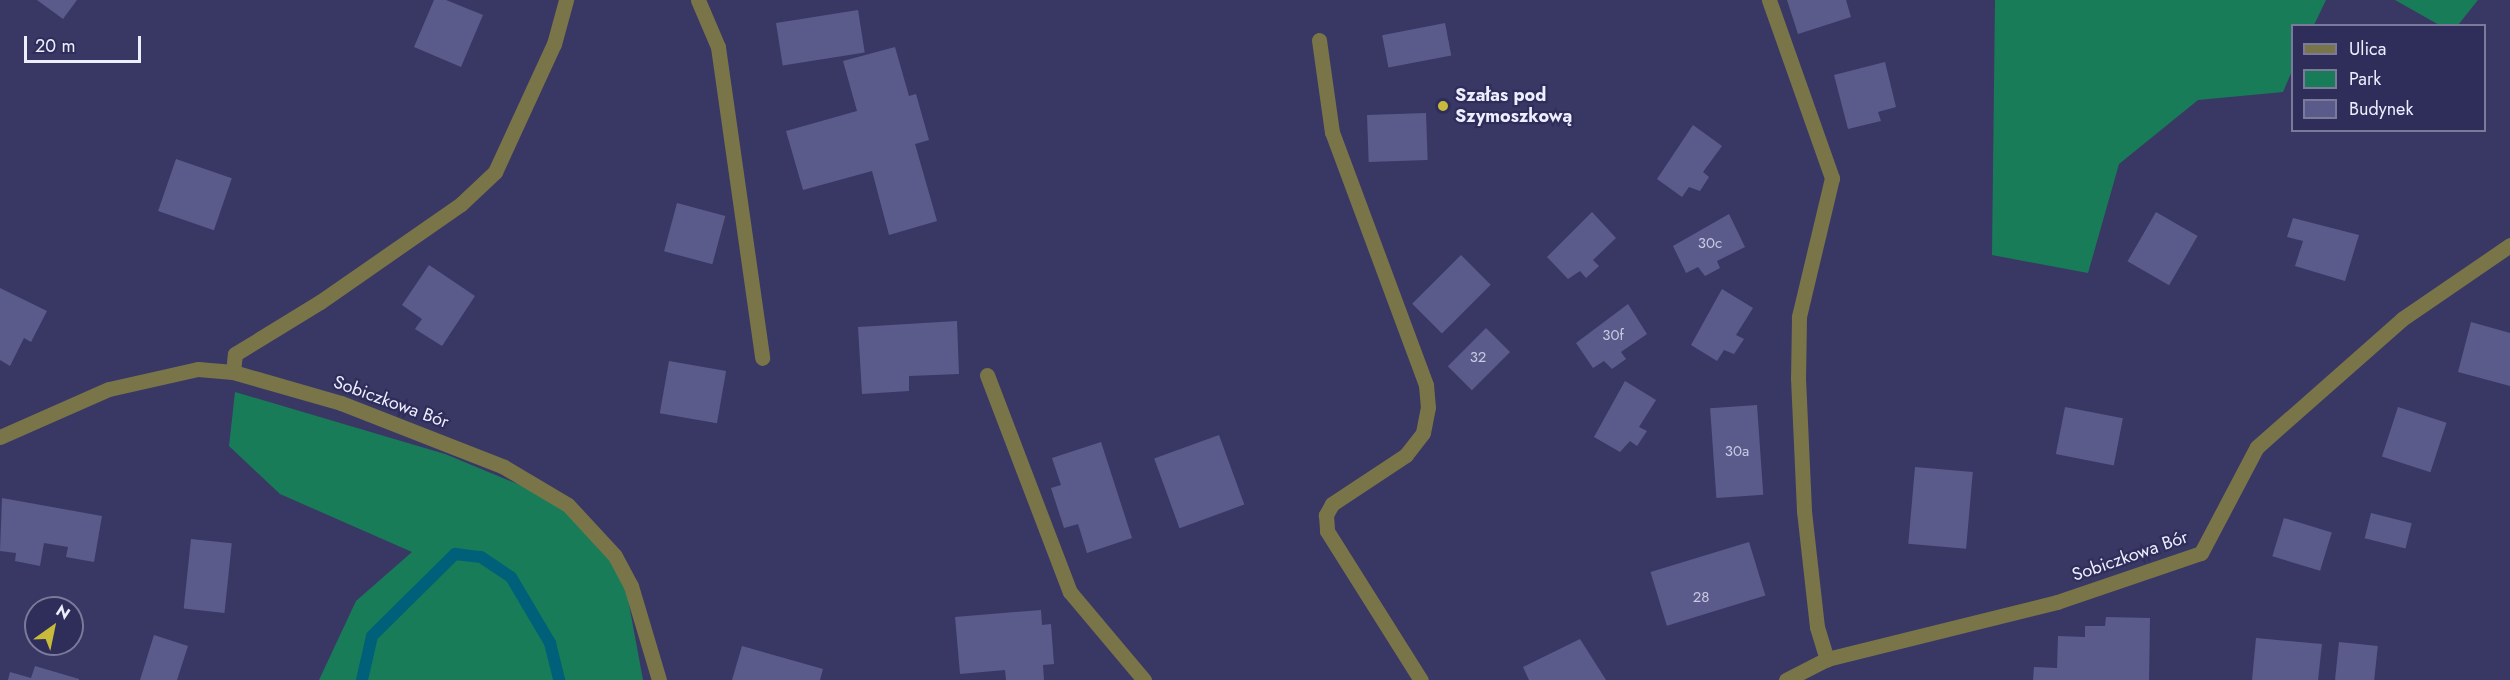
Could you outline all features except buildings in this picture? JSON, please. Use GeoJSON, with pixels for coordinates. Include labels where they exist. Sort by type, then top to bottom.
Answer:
{"type":"FeatureCollection","features":[{"type":"Feature","properties":{"kind":"street"},"geometry":{"type":"LineString","coordinates":[[233,372],[235,354],[320,302],[433,224],[495,172],[554,44],[566,0]]}},
{"type":"Feature","properties":{"kind":"street"},"geometry":{"type":"LineString","coordinates":[[698,0],[718,47],[762,358]]}},
{"type":"Feature","properties":{"kind":"street"},"geometry":{"type":"LineString","coordinates":[[1769,0],[1832,178],[1799,316],[1798,378],[1804,511],[1817,627],[1827,659]]}},
{"type":"Feature","properties":{"kind":"street"},"geometry":{"type":"LineString","coordinates":[[1318,40],[1332,132],[1426,385],[1428,407],[1423,433],[1406,455],[1332,504],[1326,515],[1327,531],[1421,680]]}},
{"type":"Feature","properties":{"kind":"street","name":"Sobiczkowa Bór"},"geometry":{"type":"LineString","coordinates":[[1786,680],[1827,659],[2057,602],[2201,554],[2257,447],[2402,319],[2510,244]]}},
{"type":"Feature","properties":{"kind":"street","name":"Sobiczkowa Bór"},"geometry":{"type":"LineString","coordinates":[[0,437],[109,389],[198,369],[233,372],[341,403],[504,467],[568,506],[615,556],[631,586],[658,680]]}},
{"type":"Feature","properties":{"kind":"street"},"geometry":{"type":"LineString","coordinates":[[987,375],[1070,592],[1144,680]]}},
{"type":"Feature","properties":{"kind":"green space"},"geometry":{"type":"Polygon","coordinates":[[[1995,0],[2326,0],[2314,24],[2291,24],[2291,73],[2283,92],[2198,100],[2119,164],[2088,273],[1992,255],[1995,0]]]}},
{"type":"Feature","properties":{"kind":"green space"},"geometry":{"type":"Polygon","coordinates":[[[2395,0],[2478,0],[2459,24],[2437,24],[2395,0]]]}},
{"type":"Feature","properties":{"kind":"green space"},"geometry":{"type":"Polygon","coordinates":[[[235,392],[445,454],[568,505],[623,572],[643,680],[319,680],[356,601],[412,552],[280,494],[229,446],[235,392]]]}},
{"type":"Feature","properties":{"kind":"waterway"},"geometry":{"type":"LineString","coordinates":[[362,680],[372,636],[455,554],[481,557],[511,577],[550,643],[559,680]]}},
{"type":"Feature","properties":{"kind":"place","name":"Szałas pod Szymoszkową"},"geometry":{"type":"Point","coordinates":[1443,106]}}]}
